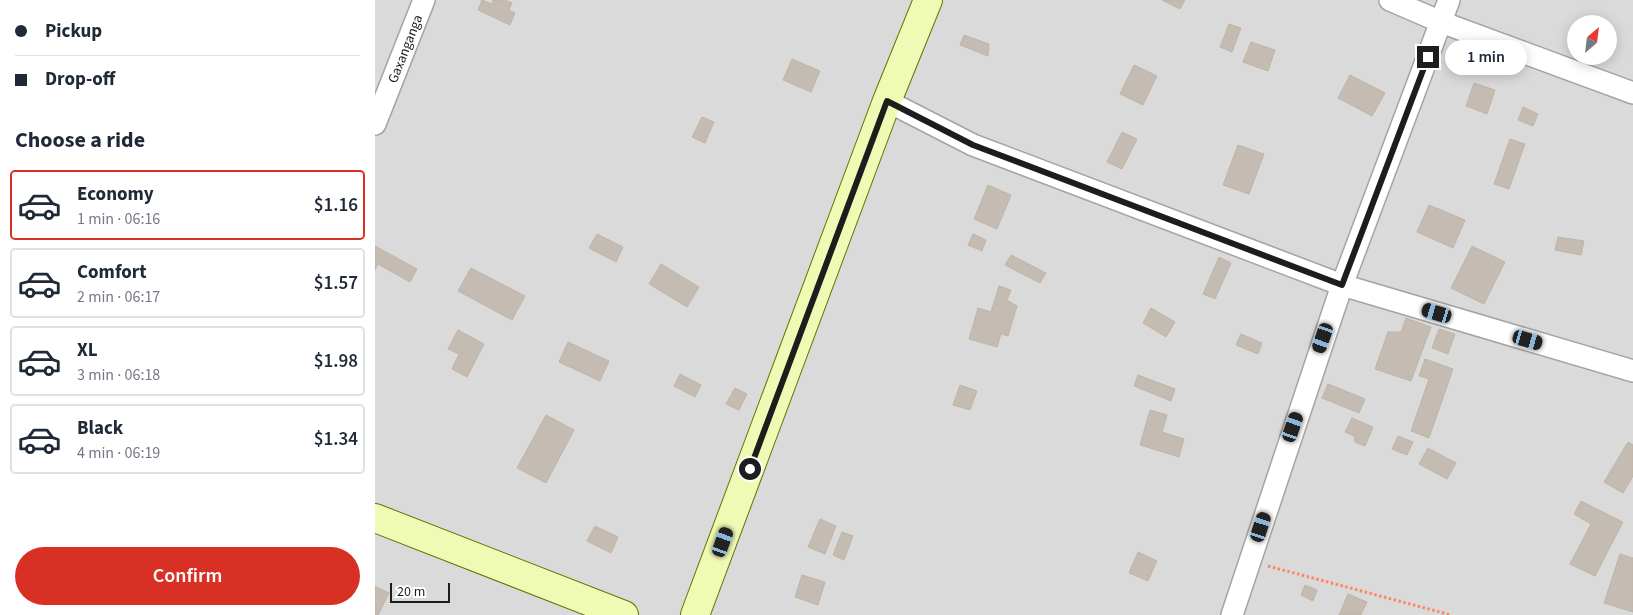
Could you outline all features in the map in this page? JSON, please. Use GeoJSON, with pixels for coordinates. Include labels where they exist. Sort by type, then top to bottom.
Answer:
{"type":"FeatureCollection","features":[{"type":"Feature","properties":{"kind":"street","name":"Gaxanganga"},"geometry":{"type":"LineString","coordinates":[[375,124],[382,84],[424,0]]}},
{"type":"Feature","properties":{"kind":"street"},"geometry":{"type":"LineString","coordinates":[[695,615],[887,101],[928,0]]}},
{"type":"Feature","properties":{"kind":"street"},"geometry":{"type":"LineString","coordinates":[[1390,0],[1441,22],[1633,93]]}},
{"type":"Feature","properties":{"kind":"street"},"geometry":{"type":"LineString","coordinates":[[1231,615],[1342,285],[1449,0]]}},
{"type":"Feature","properties":{"kind":"street"},"geometry":{"type":"LineString","coordinates":[[887,101],[973,145],[1342,285],[1633,371]]}},
{"type":"Feature","properties":{"kind":"street"},"geometry":{"type":"LineString","coordinates":[[375,518],[624,615]]}},
{"type":"Feature","properties":{"kind":"path"},"geometry":{"type":"LineString","coordinates":[[1250,561],[1451,615]]}},
{"type":"Feature","properties":{"kind":"shaded area"},"geometry":{"type":"Polygon","coordinates":[[[375,0],[1633,0],[1633,615],[375,615],[375,0]]]}},
{"type":"Feature","properties":{"kind":"building"},"geometry":{"type":"Polygon","coordinates":[[[482,0],[492,4],[493,0],[505,0],[512,3],[509,10],[515,13],[510,25],[478,10],[482,0]]]}},
{"type":"Feature","properties":{"kind":"building"},"geometry":{"type":"Polygon","coordinates":[[[1162,0],[1185,0],[1180,9],[1162,0]]]}},
{"type":"Feature","properties":{"kind":"building"},"geometry":{"type":"Polygon","coordinates":[[[1229,24],[1241,28],[1232,52],[1220,47],[1229,24]]]}},
{"type":"Feature","properties":{"kind":"building"},"geometry":{"type":"Polygon","coordinates":[[[964,35],[989,44],[988,56],[960,45],[964,35]]]}},
{"type":"Feature","properties":{"kind":"building"},"geometry":{"type":"Polygon","coordinates":[[[1251,42],[1275,50],[1268,71],[1243,62],[1251,42]]]}},
{"type":"Feature","properties":{"kind":"building"},"geometry":{"type":"Polygon","coordinates":[[[792,59],[820,71],[811,92],[783,80],[792,59]]]}},
{"type":"Feature","properties":{"kind":"building"},"geometry":{"type":"Polygon","coordinates":[[[1134,65],[1157,76],[1143,105],[1120,94],[1134,65]]]}},
{"type":"Feature","properties":{"kind":"building"},"geometry":{"type":"Polygon","coordinates":[[[1350,75],[1385,93],[1372,116],[1338,98],[1350,75]]]}},
{"type":"Feature","properties":{"kind":"building"},"geometry":{"type":"Polygon","coordinates":[[[1474,83],[1495,90],[1487,114],[1466,106],[1474,83]]]}},
{"type":"Feature","properties":{"kind":"building"},"geometry":{"type":"Polygon","coordinates":[[[1523,107],[1538,114],[1533,126],[1518,120],[1523,107]]]}},
{"type":"Feature","properties":{"kind":"building"},"geometry":{"type":"Polygon","coordinates":[[[702,117],[714,122],[705,143],[692,137],[702,117]]]}},
{"type":"Feature","properties":{"kind":"building"},"geometry":{"type":"Polygon","coordinates":[[[1122,132],[1137,139],[1122,169],[1107,162],[1122,132]]]}},
{"type":"Feature","properties":{"kind":"building"},"geometry":{"type":"Polygon","coordinates":[[[1510,139],[1525,144],[1509,189],[1494,184],[1510,139]]]}},
{"type":"Feature","properties":{"kind":"building"},"geometry":{"type":"Polygon","coordinates":[[[1238,145],[1264,154],[1249,194],[1223,185],[1238,145]]]}},
{"type":"Feature","properties":{"kind":"building"},"geometry":{"type":"Polygon","coordinates":[[[988,185],[1011,195],[997,229],[974,219],[988,185]]]}},
{"type":"Feature","properties":{"kind":"building"},"geometry":{"type":"Polygon","coordinates":[[[1429,205],[1465,220],[1453,248],[1417,232],[1429,205]]]}},
{"type":"Feature","properties":{"kind":"building"},"geometry":{"type":"Polygon","coordinates":[[[597,234],[623,247],[616,262],[589,248],[597,234]]]}},
{"type":"Feature","properties":{"kind":"building"},"geometry":{"type":"Polygon","coordinates":[[[973,234],[986,240],[982,251],[968,245],[973,234]]]}},
{"type":"Feature","properties":{"kind":"building"},"geometry":{"type":"Polygon","coordinates":[[[1558,237],[1584,241],[1581,255],[1555,250],[1558,237]]]}},
{"type":"Feature","properties":{"kind":"building"},"geometry":{"type":"Polygon","coordinates":[[[375,246],[417,269],[410,282],[378,264],[375,270],[375,246]]]}},
{"type":"Feature","properties":{"kind":"building"},"geometry":{"type":"Polygon","coordinates":[[[1472,246],[1505,262],[1484,304],[1451,288],[1472,246]]]}},
{"type":"Feature","properties":{"kind":"building"},"geometry":{"type":"Polygon","coordinates":[[[1011,255],[1046,273],[1040,283],[1005,265],[1011,255]]]}},
{"type":"Feature","properties":{"kind":"building"},"geometry":{"type":"Polygon","coordinates":[[[1219,257],[1231,263],[1215,299],[1203,294],[1219,257]]]}},
{"type":"Feature","properties":{"kind":"building"},"geometry":{"type":"Polygon","coordinates":[[[661,264],[699,287],[687,307],[649,284],[661,264]]]}},
{"type":"Feature","properties":{"kind":"building"},"geometry":{"type":"Polygon","coordinates":[[[471,268],[525,296],[512,320],[458,291],[471,268]]]}},
{"type":"Feature","properties":{"kind":"building"},"geometry":{"type":"Polygon","coordinates":[[[999,286],[1011,290],[1007,300],[1017,306],[1008,336],[1001,334],[997,347],[969,339],[978,308],[991,312],[999,286]]]}},
{"type":"Feature","properties":{"kind":"building"},"geometry":{"type":"Polygon","coordinates":[[[1151,308],[1175,322],[1166,337],[1143,323],[1151,308]]]}},
{"type":"Feature","properties":{"kind":"building"},"geometry":{"type":"Polygon","coordinates":[[[1406,318],[1431,327],[1411,381],[1375,369],[1388,332],[1401,332],[1406,318]]]}},
{"type":"Feature","properties":{"kind":"building"},"geometry":{"type":"Polygon","coordinates":[[[1439,329],[1455,334],[1448,354],[1432,348],[1439,329]]]}},
{"type":"Feature","properties":{"kind":"building"},"geometry":{"type":"Polygon","coordinates":[[[458,330],[484,344],[467,377],[452,369],[459,354],[448,349],[458,330]]]}},
{"type":"Feature","properties":{"kind":"building"},"geometry":{"type":"Polygon","coordinates":[[[1241,334],[1262,343],[1258,354],[1236,345],[1241,334]]]}},
{"type":"Feature","properties":{"kind":"building"},"geometry":{"type":"Polygon","coordinates":[[[568,342],[609,361],[600,381],[559,362],[568,342]]]}},
{"type":"Feature","properties":{"kind":"building"},"geometry":{"type":"Polygon","coordinates":[[[1425,359],[1453,369],[1429,438],[1411,431],[1429,379],[1419,376],[1425,359]]]}},
{"type":"Feature","properties":{"kind":"building"},"geometry":{"type":"Polygon","coordinates":[[[680,374],[701,385],[695,397],[674,386],[680,374]]]}},
{"type":"Feature","properties":{"kind":"building"},"geometry":{"type":"Polygon","coordinates":[[[1138,375],[1175,389],[1171,401],[1134,386],[1138,375]]]}},
{"type":"Feature","properties":{"kind":"building"},"geometry":{"type":"Polygon","coordinates":[[[1328,384],[1365,399],[1359,413],[1322,398],[1328,384]]]}},
{"type":"Feature","properties":{"kind":"building"},"geometry":{"type":"Polygon","coordinates":[[[960,385],[977,391],[970,410],[953,405],[960,385]]]}},
{"type":"Feature","properties":{"kind":"building"},"geometry":{"type":"Polygon","coordinates":[[[735,388],[747,394],[739,410],[726,404],[735,388]]]}},
{"type":"Feature","properties":{"kind":"building"},"geometry":{"type":"Polygon","coordinates":[[[1150,410],[1167,415],[1162,432],[1184,439],[1179,457],[1140,445],[1150,410]]]}},
{"type":"Feature","properties":{"kind":"building"},"geometry":{"type":"Polygon","coordinates":[[[546,415],[574,430],[546,483],[517,468],[546,415]]]}},
{"type":"Feature","properties":{"kind":"building"},"geometry":{"type":"Polygon","coordinates":[[[1352,418],[1373,427],[1365,446],[1355,442],[1354,436],[1345,432],[1352,418]]]}},
{"type":"Feature","properties":{"kind":"building"},"geometry":{"type":"Polygon","coordinates":[[[1398,436],[1413,442],[1407,455],[1392,449],[1398,436]]]}},
{"type":"Feature","properties":{"kind":"building"},"geometry":{"type":"Polygon","coordinates":[[[1628,442],[1633,445],[1633,476],[1623,493],[1604,482],[1628,442]]]}},
{"type":"Feature","properties":{"kind":"building"},"geometry":{"type":"Polygon","coordinates":[[[1428,448],[1456,463],[1447,479],[1419,464],[1428,448]]]}},
{"type":"Feature","properties":{"kind":"building"},"geometry":{"type":"Polygon","coordinates":[[[1581,501],[1623,522],[1595,576],[1570,564],[1591,524],[1574,514],[1581,501]]]}},
{"type":"Feature","properties":{"kind":"building"},"geometry":{"type":"Polygon","coordinates":[[[820,519],[836,526],[825,554],[808,547],[820,519]]]}},
{"type":"Feature","properties":{"kind":"building"},"geometry":{"type":"Polygon","coordinates":[[[595,526],[618,537],[611,553],[587,541],[595,526]]]}},
{"type":"Feature","properties":{"kind":"building"},"geometry":{"type":"Polygon","coordinates":[[[842,532],[853,536],[844,560],[833,555],[842,532]]]}},
{"type":"Feature","properties":{"kind":"building"},"geometry":{"type":"Polygon","coordinates":[[[1138,552],[1157,561],[1148,581],[1129,573],[1138,552]]]}},
{"type":"Feature","properties":{"kind":"building"},"geometry":{"type":"Polygon","coordinates":[[[1620,554],[1633,558],[1633,612],[1604,603],[1620,554]]]}},
{"type":"Feature","properties":{"kind":"building"},"geometry":{"type":"Polygon","coordinates":[[[802,575],[825,582],[818,605],[795,597],[802,575]]]}},
{"type":"Feature","properties":{"kind":"building"},"geometry":{"type":"Polygon","coordinates":[[[1305,585],[1317,590],[1313,601],[1301,595],[1305,585]]]}},
{"type":"Feature","properties":{"kind":"building"},"geometry":{"type":"Polygon","coordinates":[[[375,586],[389,593],[378,615],[375,615],[375,586]]]}},
{"type":"Feature","properties":{"kind":"building"},"geometry":{"type":"Polygon","coordinates":[[[1348,594],[1367,602],[1361,615],[1339,615],[1348,594]]]}},
{"type":"Feature","properties":{"kind":"route"},"geometry":{"type":"LineString","coordinates":[[750,469],[887,101],[973,145],[1342,285],[1428,57]]}}]}
